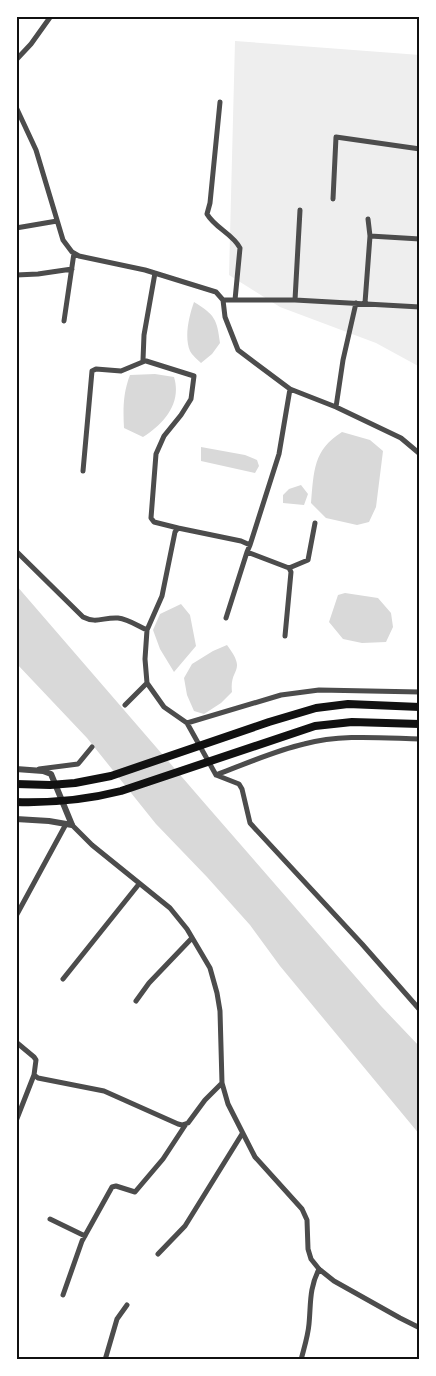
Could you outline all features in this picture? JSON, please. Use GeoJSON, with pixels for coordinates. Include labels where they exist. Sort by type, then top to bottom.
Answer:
{"type":"FeatureCollection","features":[{"type":"Feature","properties":{"kind":"main road"},"geometry":{"type":"LineString","coordinates":[[16,784],[75,784],[111,776],[300,712],[332,705],[368,704],[420,707]]}},
{"type":"Feature","properties":{"kind":"main road"},"geometry":{"type":"LineString","coordinates":[[16,802],[71,801],[105,795],[315,726],[352,722],[420,724]]}},
{"type":"Feature","properties":{"kind":"street"},"geometry":{"type":"LineString","coordinates":[[16,60],[52,16]]}},
{"type":"Feature","properties":{"kind":"street"},"geometry":{"type":"LineString","coordinates":[[220,102],[210,203],[207,214],[212,222],[237,242],[240,248],[235,300]]}},
{"type":"Feature","properties":{"kind":"street"},"geometry":{"type":"LineString","coordinates":[[17,111],[36,150],[49,187],[63,240],[74,253],[79,256],[155,273],[216,292],[224,300],[225,317],[238,350],[290,389],[401,438],[420,454]]}},
{"type":"Feature","properties":{"kind":"street"},"geometry":{"type":"LineString","coordinates":[[333,200],[336,137],[420,149]]}},
{"type":"Feature","properties":{"kind":"street"},"geometry":{"type":"LineString","coordinates":[[296,300],[300,210]]}},
{"type":"Feature","properties":{"kind":"street"},"geometry":{"type":"LineString","coordinates":[[365,303],[370,236],[368,219]]}},
{"type":"Feature","properties":{"kind":"street"},"geometry":{"type":"LineString","coordinates":[[16,228],[57,221]]}},
{"type":"Feature","properties":{"kind":"street"},"geometry":{"type":"LineString","coordinates":[[370,236],[374,238],[420,240]]}},
{"type":"Feature","properties":{"kind":"street"},"geometry":{"type":"LineString","coordinates":[[64,321],[74,253]]}},
{"type":"Feature","properties":{"kind":"street"},"geometry":{"type":"LineString","coordinates":[[16,275],[72,269]]}},
{"type":"Feature","properties":{"kind":"street"},"geometry":{"type":"LineString","coordinates":[[155,273],[144,335],[143,360],[194,376],[191,399],[164,436],[156,454],[151,518],[154,522],[241,541],[250,545]]}},
{"type":"Feature","properties":{"kind":"street"},"geometry":{"type":"LineString","coordinates":[[224,300],[296,300],[420,307]]}},
{"type":"Feature","properties":{"kind":"street"},"geometry":{"type":"LineString","coordinates":[[336,408],[343,360],[356,303]]}},
{"type":"Feature","properties":{"kind":"street"},"geometry":{"type":"LineString","coordinates":[[83,471],[92,371],[96,369],[121,371],[146,361]]}},
{"type":"Feature","properties":{"kind":"street"},"geometry":{"type":"LineString","coordinates":[[226,618],[280,454],[290,389]]}},
{"type":"Feature","properties":{"kind":"street"},"geometry":{"type":"LineString","coordinates":[[247,552],[289,568],[308,560],[315,523]]}},
{"type":"Feature","properties":{"kind":"street"},"geometry":{"type":"LineString","coordinates":[[178,528],[175,532],[162,596],[148,630],[145,659],[146,683],[164,707],[187,723],[216,775],[239,784],[242,789],[250,823],[420,1010]]}},
{"type":"Feature","properties":{"kind":"street"},"geometry":{"type":"LineString","coordinates":[[16,551],[83,617],[90,621],[118,618],[148,630]]}},
{"type":"Feature","properties":{"kind":"street"},"geometry":{"type":"LineString","coordinates":[[285,636],[291,572],[289,568]]}},
{"type":"Feature","properties":{"kind":"street"},"geometry":{"type":"LineString","coordinates":[[125,705],[146,683]]}},
{"type":"Feature","properties":{"kind":"street"},"geometry":{"type":"LineString","coordinates":[[187,723],[281,695],[319,690],[420,692]]}},
{"type":"Feature","properties":{"kind":"street"},"geometry":{"type":"LineString","coordinates":[[216,775],[305,743],[362,737],[420,739]]}},
{"type":"Feature","properties":{"kind":"street"},"geometry":{"type":"LineString","coordinates":[[29,770],[78,764],[92,747]]}},
{"type":"Feature","properties":{"kind":"street"},"geometry":{"type":"LineString","coordinates":[[16,769],[44,771],[51,774],[69,825],[170,908],[192,938],[210,968],[217,993],[220,1012],[222,1083],[228,1104],[255,1157],[302,1209],[307,1220],[308,1250],[319,1269],[334,1281],[420,1328]]}},
{"type":"Feature","properties":{"kind":"street"},"geometry":{"type":"LineString","coordinates":[[16,818],[69,825]]}},
{"type":"Feature","properties":{"kind":"street"},"geometry":{"type":"LineString","coordinates":[[16,916],[69,825]]}},
{"type":"Feature","properties":{"kind":"street"},"geometry":{"type":"LineString","coordinates":[[63,979],[139,884]]}},
{"type":"Feature","properties":{"kind":"street"},"geometry":{"type":"LineString","coordinates":[[136,1000],[149,983],[192,938]]}},
{"type":"Feature","properties":{"kind":"street"},"geometry":{"type":"LineString","coordinates":[[16,1042],[36,1060],[34,1075],[16,1121]]}},
{"type":"Feature","properties":{"kind":"street"},"geometry":{"type":"LineString","coordinates":[[34,1075],[38,1078],[104,1091],[178,1124],[186,1124]]}},
{"type":"Feature","properties":{"kind":"street"},"geometry":{"type":"LineString","coordinates":[[63,1295],[85,1236],[113,1186],[135,1192],[163,1159],[186,1124],[205,1100],[222,1083]]}},
{"type":"Feature","properties":{"kind":"street"},"geometry":{"type":"LineString","coordinates":[[158,1254],[185,1226],[242,1134]]}},
{"type":"Feature","properties":{"kind":"street"},"geometry":{"type":"LineString","coordinates":[[50,1219],[85,1236]]}},
{"type":"Feature","properties":{"kind":"street"},"geometry":{"type":"LineString","coordinates":[[301,1360],[307,1338],[310,1292],[319,1269]]}},
{"type":"Feature","properties":{"kind":"street"},"geometry":{"type":"LineString","coordinates":[[105,1360],[117,1319],[127,1305]]}},
{"type":"Feature","properties":{"kind":"shaded area"},"geometry":{"type":"Polygon","coordinates":[[[235,41],[420,55],[420,367],[376,343],[280,307],[229,275],[235,41]]]}},
{"type":"Feature","properties":{"kind":"shaded area"},"geometry":{"type":"Polygon","coordinates":[[[194,302],[214,318],[218,328],[220,343],[212,354],[201,363],[190,351],[187,339],[189,320],[194,302]]]}},
{"type":"Feature","properties":{"kind":"shaded area"},"geometry":{"type":"Polygon","coordinates":[[[155,374],[174,377],[175,396],[173,404],[164,419],[143,437],[124,428],[126,388],[130,375],[155,374]]]}},
{"type":"Feature","properties":{"kind":"shaded area"},"geometry":{"type":"Polygon","coordinates":[[[342,432],[370,440],[383,451],[376,507],[369,522],[357,525],[326,518],[311,503],[314,471],[320,454],[332,439],[342,432]]]}},
{"type":"Feature","properties":{"kind":"shaded area"},"geometry":{"type":"Polygon","coordinates":[[[201,447],[245,455],[257,460],[259,466],[255,473],[201,461],[201,447]]]}},
{"type":"Feature","properties":{"kind":"shaded area"},"geometry":{"type":"Polygon","coordinates":[[[301,485],[308,494],[304,505],[283,503],[283,495],[289,489],[301,485]]]}},
{"type":"Feature","properties":{"kind":"shaded area"},"geometry":{"type":"Polygon","coordinates":[[[16,585],[381,1006],[420,1047],[420,1135],[280,966],[250,925],[156,824],[87,738],[16,663],[16,585]]]}},
{"type":"Feature","properties":{"kind":"shaded area"},"geometry":{"type":"Polygon","coordinates":[[[345,593],[378,598],[391,613],[393,627],[386,642],[362,643],[343,639],[329,622],[338,595],[345,593]]]}},
{"type":"Feature","properties":{"kind":"shaded area"},"geometry":{"type":"Polygon","coordinates":[[[181,604],[190,615],[196,646],[174,672],[160,649],[153,630],[160,614],[181,604]]]}},
{"type":"Feature","properties":{"kind":"shaded area"},"geometry":{"type":"Polygon","coordinates":[[[227,645],[233,654],[237,666],[233,678],[232,692],[221,703],[204,714],[194,711],[187,695],[184,678],[192,664],[227,645]]]}}]}
